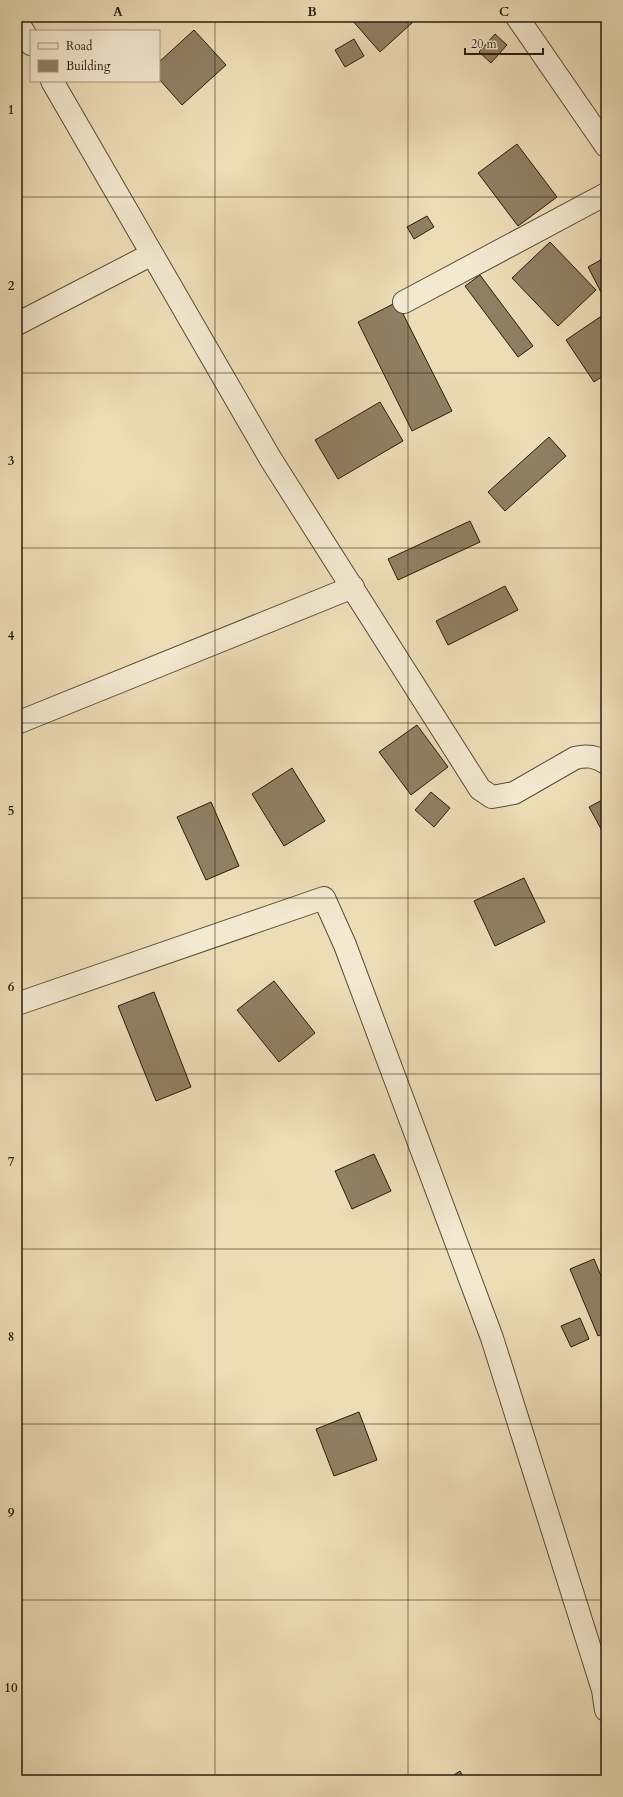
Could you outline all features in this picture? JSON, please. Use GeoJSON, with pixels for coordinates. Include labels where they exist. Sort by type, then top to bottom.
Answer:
{"type":"FeatureCollection","features":[{"type":"Feature","properties":{"kind":"street"},"geometry":{"type":"LineString","coordinates":[[516,17],[606,146]]}},
{"type":"Feature","properties":{"kind":"street"},"geometry":{"type":"LineString","coordinates":[[17,21],[30,42]]}},
{"type":"Feature","properties":{"kind":"street"},"geometry":{"type":"LineString","coordinates":[[53,82],[270,458],[480,789],[492,797],[514,793],[575,758],[585,756],[598,758],[606,763]]}},
{"type":"Feature","properties":{"kind":"street"},"geometry":{"type":"LineString","coordinates":[[404,302],[606,194]]}},
{"type":"Feature","properties":{"kind":"street"},"geometry":{"type":"LineString","coordinates":[[17,324],[152,254]]}},
{"type":"Feature","properties":{"kind":"street"},"geometry":{"type":"LineString","coordinates":[[17,723],[353,587]]}},
{"type":"Feature","properties":{"kind":"street"},"geometry":{"type":"LineString","coordinates":[[17,1004],[324,898],[345,945],[492,1338],[603,1690],[606,1710]]}},
{"type":"Feature","properties":{"kind":"building"},"geometry":{"type":"Polygon","coordinates":[[[353,17],[408,17],[413,22],[380,52],[351,19],[353,17]]]}},
{"type":"Feature","properties":{"kind":"building"},"geometry":{"type":"Polygon","coordinates":[[[194,30],[226,65],[182,105],[160,80],[160,61],[194,30]]]}},
{"type":"Feature","properties":{"kind":"building"},"geometry":{"type":"Polygon","coordinates":[[[495,34],[507,45],[491,63],[479,52],[495,34]]]}},
{"type":"Feature","properties":{"kind":"building"},"geometry":{"type":"Polygon","coordinates":[[[354,39],[364,56],[345,67],[335,50],[354,39]]]}},
{"type":"Feature","properties":{"kind":"building"},"geometry":{"type":"Polygon","coordinates":[[[517,144],[557,197],[518,226],[478,173],[517,144]]]}},
{"type":"Feature","properties":{"kind":"building"},"geometry":{"type":"Polygon","coordinates":[[[427,216],[434,227],[414,239],[407,227],[427,216]]]}},
{"type":"Feature","properties":{"kind":"building"},"geometry":{"type":"Polygon","coordinates":[[[550,242],[596,290],[558,326],[512,278],[550,242]]]}},
{"type":"Feature","properties":{"kind":"building"},"geometry":{"type":"Polygon","coordinates":[[[606,257],[606,292],[602,294],[588,267],[606,257]]]}},
{"type":"Feature","properties":{"kind":"building"},"geometry":{"type":"Polygon","coordinates":[[[480,275],[533,346],[518,357],[465,286],[480,275]]]}},
{"type":"Feature","properties":{"kind":"building"},"geometry":{"type":"Polygon","coordinates":[[[397,302],[452,411],[412,431],[358,322],[397,302]]]}},
{"type":"Feature","properties":{"kind":"building"},"geometry":{"type":"Polygon","coordinates":[[[606,313],[606,374],[594,382],[566,340],[606,313]]]}},
{"type":"Feature","properties":{"kind":"building"},"geometry":{"type":"Polygon","coordinates":[[[380,402],[403,441],[338,479],[315,440],[380,402]]]}},
{"type":"Feature","properties":{"kind":"building"},"geometry":{"type":"Polygon","coordinates":[[[549,437],[566,456],[505,511],[488,492],[549,437]]]}},
{"type":"Feature","properties":{"kind":"building"},"geometry":{"type":"Polygon","coordinates":[[[470,521],[480,542],[398,580],[388,559],[470,521]]]}},
{"type":"Feature","properties":{"kind":"building"},"geometry":{"type":"Polygon","coordinates":[[[505,586],[518,610],[448,645],[436,621],[505,586]]]}},
{"type":"Feature","properties":{"kind":"building"},"geometry":{"type":"Polygon","coordinates":[[[417,725],[448,767],[411,795],[379,752],[417,725]]]}},
{"type":"Feature","properties":{"kind":"building"},"geometry":{"type":"Polygon","coordinates":[[[292,768],[325,821],[284,846],[252,794],[292,768]]]}},
{"type":"Feature","properties":{"kind":"building"},"geometry":{"type":"Polygon","coordinates":[[[431,792],[450,808],[434,827],[415,810],[431,792]]]}},
{"type":"Feature","properties":{"kind":"building"},"geometry":{"type":"Polygon","coordinates":[[[606,798],[606,838],[589,807],[606,798]]]}},
{"type":"Feature","properties":{"kind":"building"},"geometry":{"type":"Polygon","coordinates":[[[211,802],[239,866],[206,880],[177,817],[211,802]]]}},
{"type":"Feature","properties":{"kind":"building"},"geometry":{"type":"Polygon","coordinates":[[[524,878],[545,922],[495,946],[474,901],[524,878]]]}},
{"type":"Feature","properties":{"kind":"building"},"geometry":{"type":"Polygon","coordinates":[[[274,981],[315,1033],[279,1062],[237,1010],[274,981]]]}},
{"type":"Feature","properties":{"kind":"building"},"geometry":{"type":"Polygon","coordinates":[[[154,992],[191,1087],[156,1101],[118,1006],[154,992]]]}},
{"type":"Feature","properties":{"kind":"building"},"geometry":{"type":"Polygon","coordinates":[[[374,1154],[391,1191],[352,1209],[335,1171],[374,1154]]]}},
{"type":"Feature","properties":{"kind":"building"},"geometry":{"type":"Polygon","coordinates":[[[594,1259],[604,1283],[606,1282],[606,1332],[598,1336],[570,1269],[594,1259]]]}},
{"type":"Feature","properties":{"kind":"building"},"geometry":{"type":"Polygon","coordinates":[[[580,1318],[589,1339],[571,1347],[561,1326],[580,1318]]]}},
{"type":"Feature","properties":{"kind":"building"},"geometry":{"type":"Polygon","coordinates":[[[359,1412],[377,1460],[334,1476],[316,1429],[359,1412]]]}},
{"type":"Feature","properties":{"kind":"building"},"geometry":{"type":"Polygon","coordinates":[[[460,1771],[465,1780],[446,1780],[460,1771]]]}}]}
